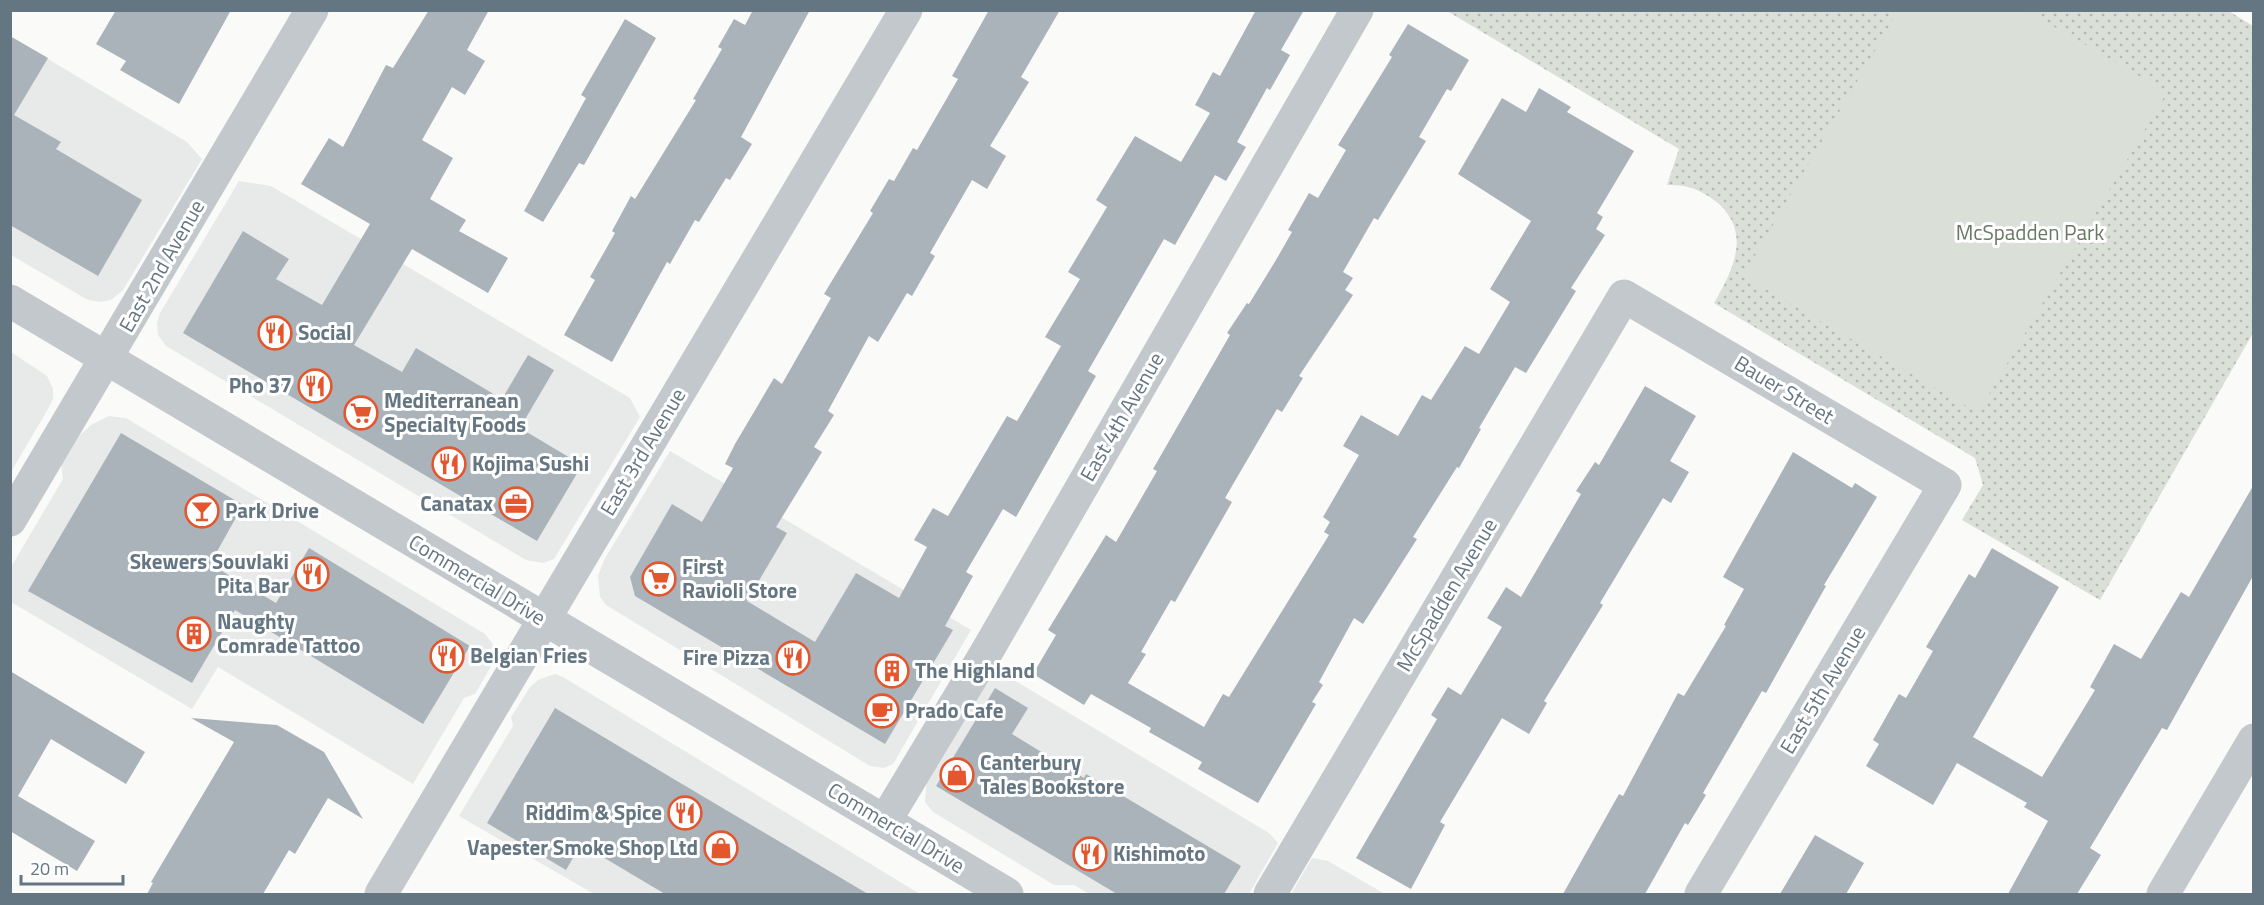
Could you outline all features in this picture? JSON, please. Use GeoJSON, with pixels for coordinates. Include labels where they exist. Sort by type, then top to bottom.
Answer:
{"type":"FeatureCollection","features":[{"type":"Feature","properties":{"kind":"street","name":"East 2nd Avenue"},"geometry":{"type":"LineString","coordinates":[[10,520],[108,359],[312,10]]}},
{"type":"Feature","properties":{"kind":"street","name":"East 3rd Avenue"},"geometry":{"type":"LineString","coordinates":[[381,894],[906,10]]}},
{"type":"Feature","properties":{"kind":"street","name":"East 4th Avenue"},"geometry":{"type":"LineString","coordinates":[[885,821],[986,653],[1357,10]]}},
{"type":"Feature","properties":{"kind":"street","name":"Bauer Street"},"geometry":{"type":"LineString","coordinates":[[1624,296],[1945,485]]}},
{"type":"Feature","properties":{"kind":"street","name":"McSpadden Avenue"},"geometry":{"type":"LineString","coordinates":[[1270,894],[1624,296]]}},
{"type":"Feature","properties":{"kind":"street","name":"Commercial Drive"},"geometry":{"type":"LineString","coordinates":[[10,302],[885,821],[991,890]]}},
{"type":"Feature","properties":{"kind":"street","name":"East 5th Avenue"},"geometry":{"type":"LineString","coordinates":[[1701,894],[1945,485]]}},
{"type":"Feature","properties":{"kind":"street"},"geometry":{"type":"LineString","coordinates":[[2163,894],[2253,740]]}},
{"type":"Feature","properties":{"kind":"shaded area"},"geometry":{"type":"Polygon","coordinates":[[[11,37],[187,142],[202,159],[123,290],[111,300],[101,302],[88,300],[11,255],[11,37]]]}},
{"type":"Feature","properties":{"kind":"shaded area"},"geometry":{"type":"Polygon","coordinates":[[[239,181],[271,186],[630,398],[640,417],[554,559],[543,563],[526,560],[166,346],[158,335],[157,323],[160,313],[239,181]]]}},
{"type":"Feature","properties":{"kind":"shaded area"},"geometry":{"type":"Polygon","coordinates":[[[11,352],[47,376],[53,389],[53,399],[11,472],[11,352]]]}},
{"type":"Feature","properties":{"kind":"shaded area"},"geometry":{"type":"Polygon","coordinates":[[[109,416],[126,418],[485,634],[493,644],[494,655],[490,668],[475,694],[464,698],[413,784],[218,667],[192,709],[11,602],[11,567],[63,479],[61,464],[79,436],[91,425],[109,416]]]}},
{"type":"Feature","properties":{"kind":"shaded area"},"geometry":{"type":"Polygon","coordinates":[[[670,451],[971,630],[893,764],[884,768],[870,766],[606,605],[600,597],[598,576],[604,560],[670,451]]]}},
{"type":"Feature","properties":{"kind":"shaded area"},"geometry":{"type":"Polygon","coordinates":[[[994,668],[1269,833],[1278,843],[1249,894],[1089,894],[1074,885],[1054,885],[933,812],[925,802],[927,779],[994,668]]]}},
{"type":"Feature","properties":{"kind":"shaded area"},"geometry":{"type":"Polygon","coordinates":[[[555,674],[920,894],[594,894],[459,816],[513,726],[511,717],[530,687],[538,680],[555,674]]]}},
{"type":"Feature","properties":{"kind":"shaded area"},"geometry":{"type":"Polygon","coordinates":[[[1312,858],[1328,861],[1385,894],[1291,894],[1312,858]]]}},
{"type":"Feature","properties":{"kind":"green space","name":"McSpadden Park"},"geometry":{"type":"Polygon","coordinates":[[[2227,10],[2253,26],[2253,333],[2100,600],[1962,520],[1983,485],[1975,458],[1714,303],[1733,263],[1736,237],[1733,224],[1726,212],[1714,200],[1692,188],[1667,185],[1679,149],[1447,11],[2227,10]]]}},
{"type":"Feature","properties":{"kind":"green space"},"geometry":{"type":"Polygon","coordinates":[[[1898,11],[2027,11],[2167,92],[1978,413],[1743,276],[1898,11]]]}},
{"type":"Feature","properties":{"kind":"building"},"geometry":{"type":"Polygon","coordinates":[[[116,10],[231,10],[179,104],[120,70],[126,61],[96,44],[116,10]]]}},
{"type":"Feature","properties":{"kind":"building"},"geometry":{"type":"Polygon","coordinates":[[[429,10],[489,10],[467,50],[485,61],[465,95],[452,87],[422,140],[453,158],[430,199],[466,220],[459,231],[508,258],[488,293],[412,249],[354,345],[402,372],[416,348],[502,399],[528,355],[554,370],[520,428],[582,465],[537,541],[183,333],[243,231],[289,259],[276,279],[322,305],[370,224],[301,184],[329,138],[343,147],[386,65],[393,68],[429,10]]]}},
{"type":"Feature","properties":{"kind":"building"},"geometry":{"type":"Polygon","coordinates":[[[753,10],[810,10],[741,137],[752,144],[730,180],[726,178],[699,222],[695,220],[670,264],[667,262],[612,362],[564,335],[595,280],[590,277],[615,233],[612,231],[631,196],[635,199],[696,100],[693,99],[722,49],[718,47],[734,19],[745,25],[753,10]]]}},
{"type":"Feature","properties":{"kind":"building"},"geometry":{"type":"Polygon","coordinates":[[[989,10],[1060,10],[1021,77],[1029,82],[990,146],[1006,156],[987,189],[972,180],[930,253],[935,256],[912,296],[907,293],[878,342],[869,336],[828,411],[834,415],[814,447],[822,452],[776,527],[787,533],[747,601],[815,642],[856,573],[899,598],[927,547],[914,540],[933,508],[948,516],[1007,416],[1017,421],[1061,346],[1045,337],[1080,279],[1068,272],[1107,207],[1096,200],[1135,136],[1181,162],[1210,113],[1195,105],[1213,72],[1220,76],[1256,10],[1304,10],[1281,50],[1290,55],[1270,90],[1267,88],[1237,142],[1246,147],[1226,181],[1215,175],[1175,245],[1164,239],[1088,371],[1096,376],[1016,517],[1003,509],[966,572],[973,576],[945,626],[953,630],[885,744],[635,596],[630,577],[672,504],[702,522],[733,468],[725,464],[735,444],[774,378],[782,384],[831,298],[824,294],[873,213],[870,211],[889,179],[894,181],[913,148],[917,150],[958,79],[952,76],[989,10]]]}},
{"type":"Feature","properties":{"kind":"building"},"geometry":{"type":"Polygon","coordinates":[[[625,19],[656,38],[584,165],[579,163],[543,222],[524,211],[586,98],[581,95],[625,19]]]}},
{"type":"Feature","properties":{"kind":"building"},"geometry":{"type":"Polygon","coordinates":[[[1408,24],[1469,60],[1451,91],[1447,89],[1419,137],[1426,141],[1378,220],[1374,218],[1343,272],[1353,278],[1345,290],[1353,295],[1299,376],[1303,378],[1282,412],[1277,409],[1225,498],[1232,502],[1175,602],[1171,600],[1141,652],[1146,654],[1128,683],[1204,727],[1223,694],[1229,697],[1329,535],[1324,532],[1330,522],[1323,517],[1359,455],[1343,446],[1361,415],[1398,436],[1422,395],[1431,400],[1465,346],[1479,354],[1510,302],[1490,289],[1531,221],[1458,174],[1502,98],[1526,112],[1539,88],[1571,107],[1567,112],[1634,151],[1597,213],[1603,217],[1596,229],[1605,235],[1571,288],[1576,291],[1526,373],[1515,367],[1479,428],[1481,429],[1459,468],[1457,467],[1413,537],[1417,539],[1363,624],[1354,618],[1319,682],[1323,685],[1312,702],[1316,704],[1258,803],[1198,769],[1202,762],[1149,732],[1151,728],[1091,694],[1084,705],[1033,674],[1056,635],[1048,630],[1106,535],[1116,542],[1157,471],[1153,469],[1230,335],[1227,333],[1247,303],[1249,304],[1276,260],[1292,232],[1288,230],[1309,193],[1318,198],[1346,150],[1338,145],[1392,57],[1389,55],[1408,24]]]}},
{"type":"Feature","properties":{"kind":"building"},"geometry":{"type":"Polygon","coordinates":[[[10,36],[48,58],[14,115],[61,142],[56,149],[142,200],[98,276],[10,225],[10,36]]]}},
{"type":"Feature","properties":{"kind":"building"},"geometry":{"type":"Polygon","coordinates":[[[1645,386],[1696,416],[1670,461],[1689,472],[1671,503],[1663,498],[1600,603],[1603,605],[1544,701],[1547,703],[1529,734],[1502,718],[1440,822],[1445,825],[1411,889],[1356,858],[1437,719],[1431,715],[1448,687],[1461,695],[1502,627],[1487,618],[1506,587],[1521,597],[1581,494],[1576,491],[1595,462],[1599,465],[1645,386]]]}},
{"type":"Feature","properties":{"kind":"building"},"geometry":{"type":"Polygon","coordinates":[[[121,433],[243,505],[210,564],[276,603],[309,548],[470,646],[423,724],[235,610],[192,683],[28,591],[121,433]]]}},
{"type":"Feature","properties":{"kind":"building"},"geometry":{"type":"Polygon","coordinates":[[[1793,452],[1852,488],[1855,483],[1877,497],[1824,585],[1826,586],[1766,693],[1762,691],[1703,793],[1706,795],[1688,825],[1685,823],[1645,894],[1563,894],[1619,794],[1623,796],[1678,693],[1684,696],[1726,626],[1724,625],[1744,589],[1723,577],[1793,452]]]}},
{"type":"Feature","properties":{"kind":"building"},"geometry":{"type":"Polygon","coordinates":[[[2253,486],[2253,576],[2167,730],[2162,728],[2090,848],[2101,855],[2077,894],[2008,894],[2048,821],[2024,807],[2027,803],[1957,763],[1933,805],[1866,766],[1879,744],[1873,740],[1899,694],[1906,698],[1933,651],[1926,647],[1969,574],[1975,578],[1992,548],[2059,587],[1973,737],[2042,777],[2095,690],[2090,687],[2114,644],[2141,659],[2181,592],[2189,597],[2253,486]]]}},
{"type":"Feature","properties":{"kind":"building"},"geometry":{"type":"Polygon","coordinates":[[[10,671],[145,752],[126,784],[51,739],[18,796],[95,841],[77,871],[10,831],[10,671]]]}},
{"type":"Feature","properties":{"kind":"building"},"geometry":{"type":"Polygon","coordinates":[[[995,688],[1028,708],[1012,734],[1084,778],[1086,774],[1241,866],[1224,894],[1117,894],[936,786],[995,688]]]}},
{"type":"Feature","properties":{"kind":"building"},"geometry":{"type":"Polygon","coordinates":[[[555,708],[868,894],[665,894],[581,844],[566,870],[487,823],[555,708]]]}},
{"type":"Feature","properties":{"kind":"building"},"geometry":{"type":"Polygon","coordinates":[[[191,718],[277,725],[324,752],[363,819],[328,798],[295,854],[289,850],[263,894],[147,894],[153,883],[151,882],[234,742],[191,718]]]}},
{"type":"Feature","properties":{"kind":"building"},"geometry":{"type":"Polygon","coordinates":[[[1815,835],[1864,863],[1846,894],[1780,894],[1815,835]]]}},
{"type":"Feature","properties":{"kind":"place","name":"Social"},"geometry":{"type":"Point","coordinates":[275,333]}},
{"type":"Feature","properties":{"kind":"place","name":"Pho 37"},"geometry":{"type":"Point","coordinates":[315,386]}},
{"type":"Feature","properties":{"kind":"place","name":"Mediterranean Specialty Foods"},"geometry":{"type":"Point","coordinates":[361,413]}},
{"type":"Feature","properties":{"kind":"place","name":"Kojima Sushi"},"geometry":{"type":"Point","coordinates":[449,464]}},
{"type":"Feature","properties":{"kind":"place","name":"Canatax"},"geometry":{"type":"Point","coordinates":[516,504]}},
{"type":"Feature","properties":{"kind":"place","name":"Park Drive"},"geometry":{"type":"Point","coordinates":[202,511]}},
{"type":"Feature","properties":{"kind":"place","name":"Skewers Souvlaki Pita Bar"},"geometry":{"type":"Point","coordinates":[312,574]}},
{"type":"Feature","properties":{"kind":"place","name":"First Ravioli Store"},"geometry":{"type":"Point","coordinates":[659,579]}},
{"type":"Feature","properties":{"kind":"place","name":"Naughty Comrade Tattoo"},"geometry":{"type":"Point","coordinates":[194,634]}},
{"type":"Feature","properties":{"kind":"place","name":"Belgian Fries"},"geometry":{"type":"Point","coordinates":[447,656]}},
{"type":"Feature","properties":{"kind":"place","name":"Fire Pizza"},"geometry":{"type":"Point","coordinates":[793,658]}},
{"type":"Feature","properties":{"kind":"place","name":"The Highland"},"geometry":{"type":"Point","coordinates":[892,671]}},
{"type":"Feature","properties":{"kind":"place","name":"Prado Cafe"},"geometry":{"type":"Point","coordinates":[882,711]}},
{"type":"Feature","properties":{"kind":"place","name":"Canterbury Tales Bookstore"},"geometry":{"type":"Point","coordinates":[957,775]}},
{"type":"Feature","properties":{"kind":"place","name":"Riddim & Spice"},"geometry":{"type":"Point","coordinates":[685,813]}},
{"type":"Feature","properties":{"kind":"place","name":"Vapester Smoke Shop Ltd"},"geometry":{"type":"Point","coordinates":[721,848]}},
{"type":"Feature","properties":{"kind":"place","name":"Kishimoto"},"geometry":{"type":"Point","coordinates":[1090,854]}}]}
